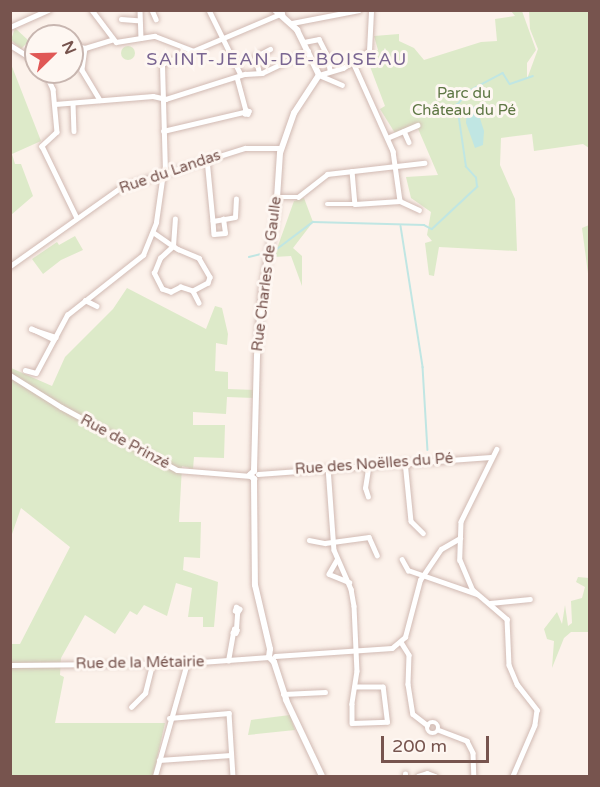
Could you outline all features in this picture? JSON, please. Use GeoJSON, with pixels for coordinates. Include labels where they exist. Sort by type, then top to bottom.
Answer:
{"type":"FeatureCollection","features":[{"type":"Feature","properties":{"kind":"main road"},"geometry":{"type":"LineString","coordinates":[[280,13],[292,23],[320,75]]}},
{"type":"Feature","properties":{"kind":"main road","name":"Rue Charles de Gaulle"},"geometry":{"type":"LineString","coordinates":[[320,75],[296,109],[281,148],[257,356],[254,475],[255,585],[283,694],[322,777]]}},
{"type":"Feature","properties":{"kind":"street"},"geometry":{"type":"LineString","coordinates":[[11,27],[48,10]]}},
{"type":"Feature","properties":{"kind":"street"},"geometry":{"type":"LineString","coordinates":[[92,10],[112,40]]}},
{"type":"Feature","properties":{"kind":"street"},"geometry":{"type":"LineString","coordinates":[[140,10],[137,20],[141,38]]}},
{"type":"Feature","properties":{"kind":"street"},"geometry":{"type":"LineString","coordinates":[[152,10],[156,19]]}},
{"type":"Feature","properties":{"kind":"street"},"geometry":{"type":"LineString","coordinates":[[163,131],[245,111],[239,76],[224,37],[209,10]]}},
{"type":"Feature","properties":{"kind":"street"},"geometry":{"type":"LineString","coordinates":[[292,23],[359,10]]}},
{"type":"Feature","properties":{"kind":"street"},"geometry":{"type":"LineString","coordinates":[[320,75],[353,62],[371,49],[370,11]]}},
{"type":"Feature","properties":{"kind":"street"},"geometry":{"type":"LineString","coordinates":[[25,370],[36,374],[67,315],[143,255],[153,232],[164,172],[162,64],[280,13]]}},
{"type":"Feature","properties":{"kind":"street"},"geometry":{"type":"LineString","coordinates":[[121,19],[137,20]]}},
{"type":"Feature","properties":{"kind":"street"},"geometry":{"type":"LineString","coordinates":[[100,100],[82,69],[85,48],[112,40],[155,36],[180,43],[190,51]]}},
{"type":"Feature","properties":{"kind":"street"},"geometry":{"type":"LineString","coordinates":[[304,42],[319,39],[328,57],[330,70]]}},
{"type":"Feature","properties":{"kind":"street"},"geometry":{"type":"LineString","coordinates":[[10,45],[24,54]]}},
{"type":"Feature","properties":{"kind":"street"},"geometry":{"type":"LineString","coordinates":[[259,73],[255,57],[270,49]]}},
{"type":"Feature","properties":{"kind":"street"},"geometry":{"type":"LineString","coordinates":[[55,104],[153,96],[161,99],[239,76],[259,73],[308,51]]}},
{"type":"Feature","properties":{"kind":"street"},"geometry":{"type":"LineString","coordinates":[[353,62],[387,138],[396,166],[400,201]]}},
{"type":"Feature","properties":{"kind":"street"},"geometry":{"type":"LineString","coordinates":[[320,75],[342,84]]}},
{"type":"Feature","properties":{"kind":"street"},"geometry":{"type":"LineString","coordinates":[[49,84],[55,104],[57,132],[42,143],[77,218]]}},
{"type":"Feature","properties":{"kind":"street"},"geometry":{"type":"LineString","coordinates":[[73,103],[74,131]]}},
{"type":"Feature","properties":{"kind":"street"},"geometry":{"type":"LineString","coordinates":[[387,138],[417,125]]}},
{"type":"Feature","properties":{"kind":"street"},"geometry":{"type":"LineString","coordinates":[[404,131],[409,142]]}},
{"type":"Feature","properties":{"kind":"street","name":"Rue du Landas"},"geometry":{"type":"LineString","coordinates":[[10,266],[114,190],[164,172],[245,148],[281,148]]}},
{"type":"Feature","properties":{"kind":"street"},"geometry":{"type":"LineString","coordinates":[[207,159],[214,234],[225,233],[223,219]]}},
{"type":"Feature","properties":{"kind":"street"},"geometry":{"type":"LineString","coordinates":[[276,197],[298,197],[327,174],[424,163]]}},
{"type":"Feature","properties":{"kind":"street"},"geometry":{"type":"LineString","coordinates":[[352,171],[355,204]]}},
{"type":"Feature","properties":{"kind":"street"},"geometry":{"type":"LineString","coordinates":[[213,221],[235,217],[237,199]]}},
{"type":"Feature","properties":{"kind":"street"},"geometry":{"type":"LineString","coordinates":[[327,204],[400,201],[419,210]]}},
{"type":"Feature","properties":{"kind":"street"},"geometry":{"type":"LineString","coordinates":[[175,219],[173,246],[160,258],[154,273],[162,289],[171,292],[181,287],[193,291],[199,303]]}},
{"type":"Feature","properties":{"kind":"street"},"geometry":{"type":"LineString","coordinates":[[153,232],[173,246],[200,258],[210,278],[208,283],[193,291]]}},
{"type":"Feature","properties":{"kind":"street"},"geometry":{"type":"LineString","coordinates":[[85,300],[97,306]]}},
{"type":"Feature","properties":{"kind":"street","name":"Rue de Prinzé"},"geometry":{"type":"LineString","coordinates":[[10,375],[177,470],[254,475]]}},
{"type":"Feature","properties":{"kind":"street"},"geometry":{"type":"LineString","coordinates":[[477,594],[460,564],[461,522],[490,457],[497,449]]}},
{"type":"Feature","properties":{"kind":"street","name":"Rue des Noëlles du Pé"},"geometry":{"type":"LineString","coordinates":[[254,475],[405,461],[490,457]]}},
{"type":"Feature","properties":{"kind":"street"},"geometry":{"type":"LineString","coordinates":[[405,461],[411,521],[423,533]]}},
{"type":"Feature","properties":{"kind":"street"},"geometry":{"type":"LineString","coordinates":[[368,497],[365,488],[369,464]]}},
{"type":"Feature","properties":{"kind":"street"},"geometry":{"type":"LineString","coordinates":[[328,467],[333,543],[337,560],[349,582],[356,652],[351,723],[387,722],[383,687],[355,687]]}},
{"type":"Feature","properties":{"kind":"street"},"geometry":{"type":"LineString","coordinates":[[309,540],[333,543],[369,537],[377,555]]}},
{"type":"Feature","properties":{"kind":"street"},"geometry":{"type":"LineString","coordinates":[[460,538],[441,549],[423,576],[401,642],[409,655],[408,684],[413,714],[427,725],[430,733],[439,730],[467,741],[474,753],[474,777]]}},
{"type":"Feature","properties":{"kind":"street"},"geometry":{"type":"LineString","coordinates":[[402,559],[408,570],[477,594],[500,610],[507,618],[509,665],[517,684],[537,710],[536,725],[513,777]]}},
{"type":"Feature","properties":{"kind":"street"},"geometry":{"type":"LineString","coordinates":[[337,560],[329,574],[349,582]]}},
{"type":"Feature","properties":{"kind":"street"},"geometry":{"type":"LineString","coordinates":[[490,603],[530,599]]}},
{"type":"Feature","properties":{"kind":"street"},"geometry":{"type":"LineString","coordinates":[[228,662],[235,631],[237,607]]}},
{"type":"Feature","properties":{"kind":"street","name":"Rue de la Métairie"},"geometry":{"type":"LineString","coordinates":[[10,665],[228,662],[272,656],[386,651],[401,642]]}},
{"type":"Feature","properties":{"kind":"street"},"geometry":{"type":"LineString","coordinates":[[155,777],[169,718],[187,663]]}},
{"type":"Feature","properties":{"kind":"street"},"geometry":{"type":"LineString","coordinates":[[131,707],[145,693],[152,664]]}},
{"type":"Feature","properties":{"kind":"street"},"geometry":{"type":"LineString","coordinates":[[283,694],[325,692]]}},
{"type":"Feature","properties":{"kind":"street"},"geometry":{"type":"LineString","coordinates":[[169,718],[229,713],[233,777]]}},
{"type":"Feature","properties":{"kind":"street"},"geometry":{"type":"LineString","coordinates":[[427,725],[435,722],[439,730]]}},
{"type":"Feature","properties":{"kind":"street"},"geometry":{"type":"LineString","coordinates":[[159,760],[231,754]]}},
{"type":"Feature","properties":{"kind":"street"},"geometry":{"type":"LineString","coordinates":[[418,777],[427,773],[435,777]]}},
{"type":"Feature","properties":{"kind":"green space","name":"Parc du Château du Pé"},"geometry":{"type":"Polygon","coordinates":[[[511,11],[522,11],[536,50],[527,63],[527,79],[538,49],[530,29],[529,11],[589,11],[589,148],[583,144],[534,151],[532,134],[501,138],[500,165],[515,199],[517,251],[439,247],[434,276],[429,275],[425,243],[432,241],[427,235],[431,212],[411,198],[406,177],[438,175],[416,124],[395,133],[380,109],[385,106],[366,56],[378,50],[374,36],[399,34],[399,41],[414,48],[424,60],[481,42],[497,41],[495,19],[515,16],[511,11]]]}},
{"type":"Feature","properties":{"kind":"green space"},"geometry":{"type":"Polygon","coordinates":[[[15,28],[24,36],[24,46],[21,49],[11,40],[15,28]]]}},
{"type":"Feature","properties":{"kind":"green space"},"geometry":{"type":"Polygon","coordinates":[[[128,46],[133,48],[135,53],[133,58],[128,60],[123,58],[121,53],[123,48],[128,46]]]}},
{"type":"Feature","properties":{"kind":"green space"},"geometry":{"type":"Polygon","coordinates":[[[11,64],[41,141],[12,154],[15,164],[21,164],[33,196],[11,215],[11,64]]]}},
{"type":"Feature","properties":{"kind":"green space"},"geometry":{"type":"Polygon","coordinates":[[[304,198],[313,222],[293,248],[302,256],[302,286],[291,256],[274,257],[294,201],[304,198]]]}},
{"type":"Feature","properties":{"kind":"green space"},"geometry":{"type":"Polygon","coordinates":[[[589,225],[589,281],[582,228],[589,225]]]}},
{"type":"Feature","properties":{"kind":"green space"},"geometry":{"type":"Polygon","coordinates":[[[75,236],[83,250],[61,260],[43,274],[32,259],[57,242],[59,245],[75,236]]]}},
{"type":"Feature","properties":{"kind":"green space"},"geometry":{"type":"Polygon","coordinates":[[[127,288],[206,329],[215,306],[222,308],[228,334],[227,345],[216,343],[215,371],[228,372],[228,389],[255,390],[254,398],[227,397],[226,414],[193,412],[193,425],[225,425],[224,458],[194,457],[193,469],[182,466],[179,522],[201,522],[200,558],[184,557],[183,570],[218,582],[214,627],[203,627],[203,617],[188,617],[192,588],[176,583],[167,616],[144,605],[137,615],[130,611],[115,634],[85,615],[61,658],[60,675],[64,677],[55,723],[165,723],[153,776],[11,776],[11,644],[20,644],[70,547],[21,508],[11,537],[11,368],[52,386],[65,357],[113,309],[127,288]]]}},
{"type":"Feature","properties":{"kind":"green space"},"geometry":{"type":"Polygon","coordinates":[[[578,577],[589,578],[589,632],[571,632],[564,638],[552,668],[554,641],[547,639],[544,629],[557,612],[562,624],[565,605],[568,626],[572,623],[571,601],[582,598],[585,587],[576,582],[578,577]]]}},
{"type":"Feature","properties":{"kind":"green space"},"geometry":{"type":"Polygon","coordinates":[[[290,715],[295,730],[248,735],[251,720],[290,715]]]}},
{"type":"Feature","properties":{"kind":"water"},"geometry":{"type":"Polygon","coordinates":[[[476,106],[484,131],[483,145],[475,148],[466,123],[467,109],[476,106]]]}},
{"type":"Feature","properties":{"kind":"waterway"},"geometry":{"type":"LineString","coordinates":[[273,252],[313,222],[424,225],[432,229],[477,187],[476,178],[466,167],[457,105],[469,91],[503,73],[510,84],[533,76]]}},
{"type":"Feature","properties":{"kind":"waterway"},"geometry":{"type":"LineString","coordinates":[[401,226],[423,367],[428,450]]}},
{"type":"Feature","properties":{"kind":"waterway"},"geometry":{"type":"LineString","coordinates":[[249,257],[265,253]]}},
{"type":"Feature","properties":{"kind":"district","name":"SAINT-JEAN-DE-BOISEAU"},"geometry":{"type":"Point","coordinates":[277,59]}}]}
